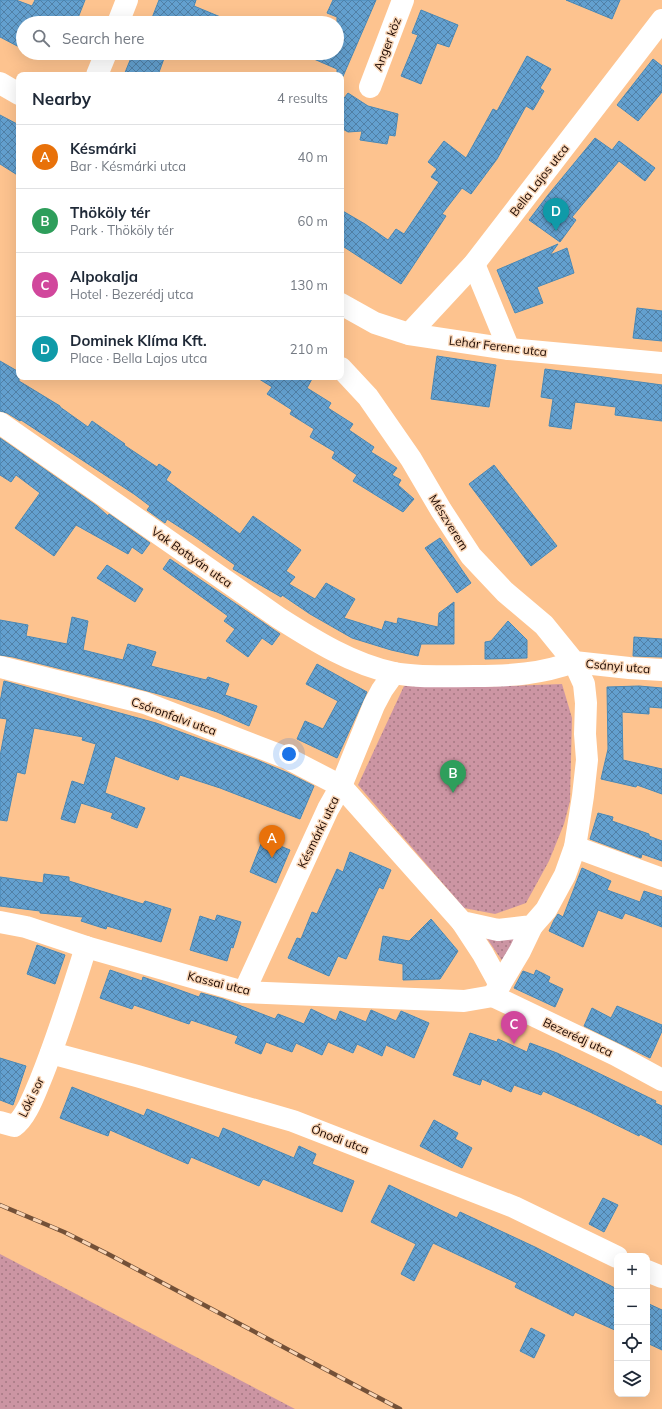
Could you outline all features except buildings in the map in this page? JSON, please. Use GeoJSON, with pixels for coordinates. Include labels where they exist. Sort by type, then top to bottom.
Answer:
{"type":"FeatureCollection","features":[{"type":"Feature","properties":{"kind":"street"},"geometry":{"type":"LineString","coordinates":[[121,16],[127,0]]}},
{"type":"Feature","properties":{"kind":"street","name":"Anger köz"},"geometry":{"type":"LineString","coordinates":[[370,87],[404,0]]}},
{"type":"Feature","properties":{"kind":"street","name":"Bella Lajos utca"},"geometry":{"type":"LineString","coordinates":[[409,334],[474,264],[662,20]]}},
{"type":"Feature","properties":{"kind":"street"},"geometry":{"type":"LineString","coordinates":[[98,72],[103,60]]}},
{"type":"Feature","properties":{"kind":"street"},"geometry":{"type":"LineString","coordinates":[[0,83],[16,92]]}},
{"type":"Feature","properties":{"kind":"street"},"geometry":{"type":"LineString","coordinates":[[474,264],[509,349]]}},
{"type":"Feature","properties":{"kind":"street","name":"Lehár Ferenc utca"},"geometry":{"type":"LineString","coordinates":[[344,306],[375,323],[409,334],[509,349],[662,363]]}},
{"type":"Feature","properties":{"kind":"street","name":"Mészverem"},"geometry":{"type":"LineString","coordinates":[[344,371],[368,397],[411,459],[441,510],[471,556],[505,592],[544,625],[574,662],[584,684],[586,703],[585,734],[587,760],[575,847],[565,875],[546,910],[532,926],[520,952],[497,991]]}},
{"type":"Feature","properties":{"kind":"street","name":"Vak Bottyán utca"},"geometry":{"type":"LineString","coordinates":[[0,424],[280,618],[322,645],[356,661],[394,673],[425,676],[529,674],[560,667],[574,662]]}},
{"type":"Feature","properties":{"kind":"street","name":"Csányi utca"},"geometry":{"type":"LineString","coordinates":[[574,662],[662,670]]}},
{"type":"Feature","properties":{"kind":"street","name":"Csóronfalvi utca"},"geometry":{"type":"LineString","coordinates":[[0,667],[145,703],[287,758],[341,786]]}},
{"type":"Feature","properties":{"kind":"street","name":"Késmárki utca"},"geometry":{"type":"LineString","coordinates":[[244,992],[328,809],[341,786],[374,704],[394,673]]}},
{"type":"Feature","properties":{"kind":"street"},"geometry":{"type":"LineString","coordinates":[[341,786],[462,922],[483,954],[497,991]]}},
{"type":"Feature","properties":{"kind":"street"},"geometry":{"type":"LineString","coordinates":[[575,847],[662,879]]}},
{"type":"Feature","properties":{"kind":"street","name":"Kassai utca"},"geometry":{"type":"LineString","coordinates":[[0,922],[26,927],[86,947],[244,992],[464,1001],[497,991]]}},
{"type":"Feature","properties":{"kind":"street"},"geometry":{"type":"LineString","coordinates":[[462,922],[498,930],[532,926]]}},
{"type":"Feature","properties":{"kind":"street","name":"Lóki sor"},"geometry":{"type":"LineString","coordinates":[[0,1122],[14,1126],[19,1123],[32,1100],[51,1053],[86,947]]}},
{"type":"Feature","properties":{"kind":"street","name":"Bezerédj utca"},"geometry":{"type":"LineString","coordinates":[[497,991],[662,1080]]}},
{"type":"Feature","properties":{"kind":"street","name":"Ónodi utca"},"geometry":{"type":"LineString","coordinates":[[51,1053],[293,1121],[514,1207],[614,1256]]}},
{"type":"Feature","properties":{"kind":"street"},"geometry":{"type":"LineString","coordinates":[[650,1272],[662,1277]]}},
{"type":"Feature","properties":{"kind":"shaded area"},"geometry":{"type":"Polygon","coordinates":[[[562,684],[572,718],[570,801],[564,824],[549,861],[526,903],[495,914],[464,908],[358,785],[404,686],[476,687],[562,684]]]}},
{"type":"Feature","properties":{"kind":"shaded area"},"geometry":{"type":"Polygon","coordinates":[[[486,937],[519,938],[503,962],[486,937]]]}},
{"type":"Feature","properties":{"kind":"shaded area"},"geometry":{"type":"Polygon","coordinates":[[[0,1254],[295,1409],[0,1409],[0,1254]]]}},
{"type":"Feature","properties":{"kind":"railway"},"geometry":{"type":"LineString","coordinates":[[0,1205],[64,1232],[108,1254],[400,1409]]}},
{"type":"Feature","properties":{"kind":"place","name":"Dominek Klíma Kft."},"geometry":{"type":"Point","coordinates":[556,231]}},
{"type":"Feature","properties":{"kind":"place","name":"Thököly tér"},"geometry":{"type":"Point","coordinates":[453,793]}},
{"type":"Feature","properties":{"kind":"place","name":"Késmárki"},"geometry":{"type":"Point","coordinates":[272,858]}},
{"type":"Feature","properties":{"kind":"place","name":"Alpokalja"},"geometry":{"type":"Point","coordinates":[514,1044]}}]}
